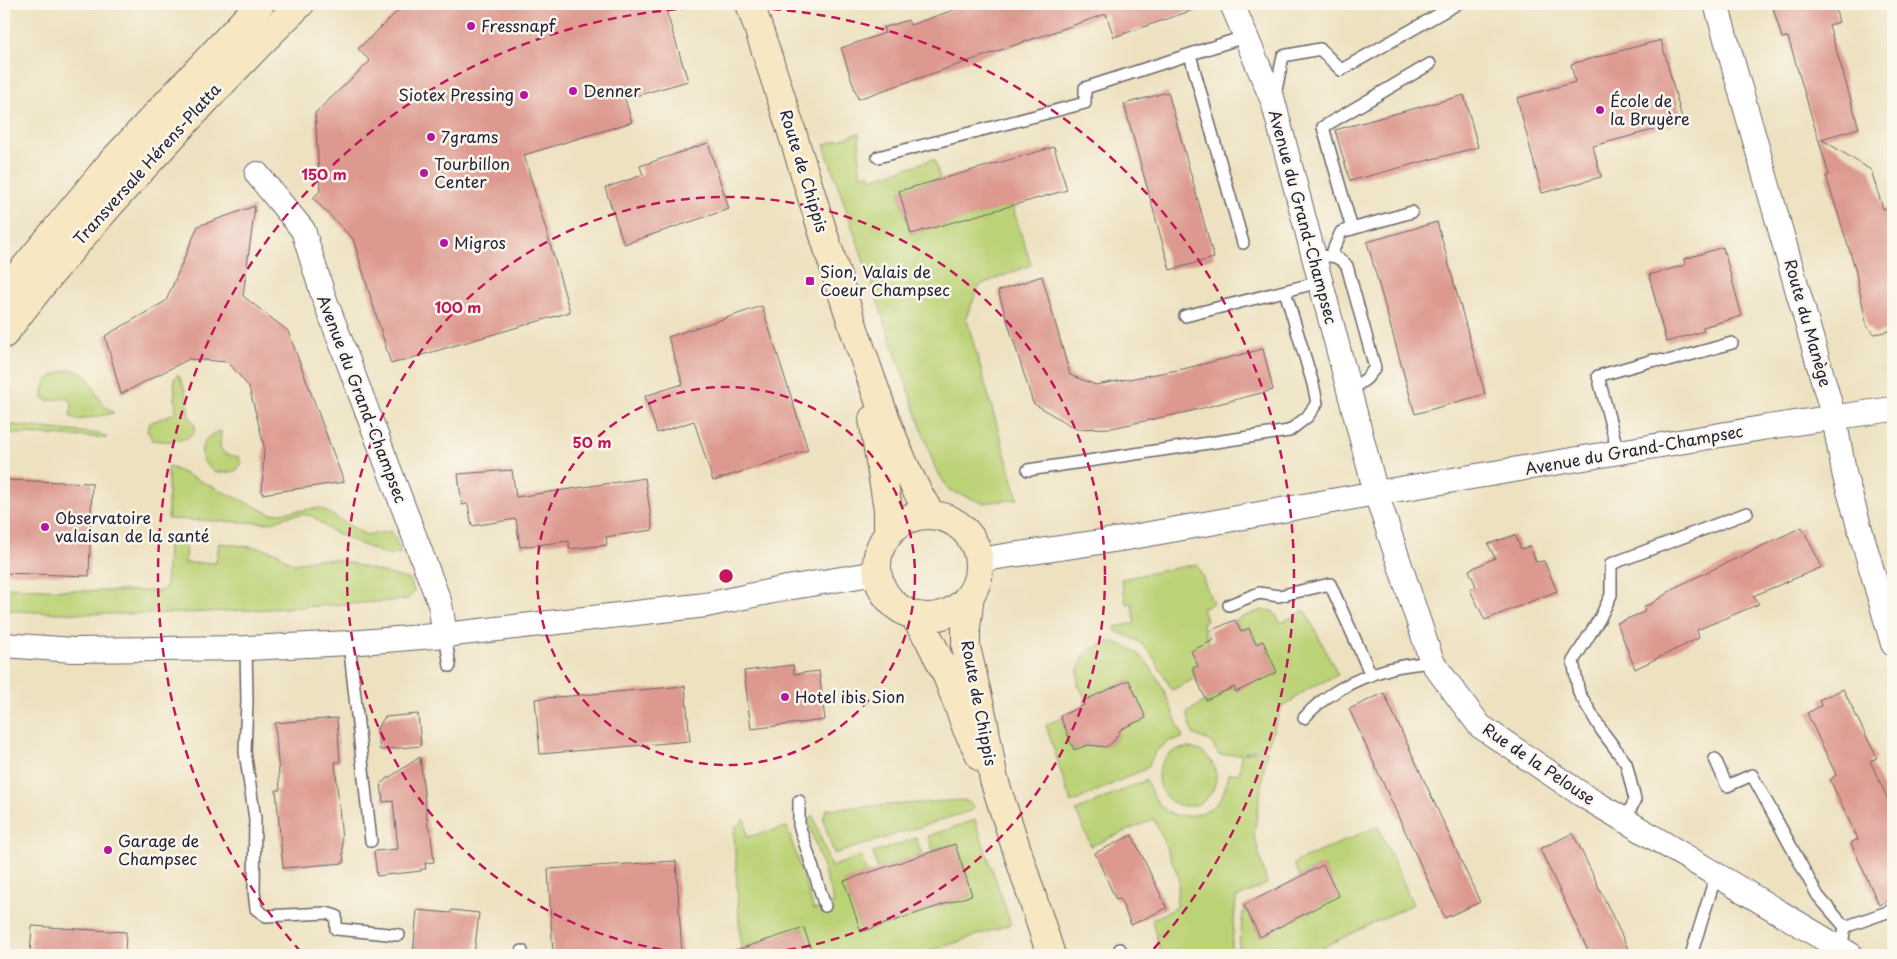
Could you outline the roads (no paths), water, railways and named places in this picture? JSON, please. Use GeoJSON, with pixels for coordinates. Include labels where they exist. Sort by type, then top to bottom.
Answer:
{"type":"FeatureCollection","features":[{"type":"Feature","properties":{"kind":"street","name":"Transversale Hérens-Platta"},"geometry":{"type":"LineString","coordinates":[[4,293],[111,163],[260,4]]}},
{"type":"Feature","properties":{"kind":"street","name":"Transversale Hérens-Platta"},"geometry":{"type":"LineString","coordinates":[[4,334],[76,242],[120,192],[247,54],[300,4]]}},
{"type":"Feature","properties":{"kind":"street","name":"Avenue du Grand-Champsec"},"geometry":{"type":"LineString","coordinates":[[1232,4],[1273,102],[1323,256],[1320,282],[1376,493]]}},
{"type":"Feature","properties":{"kind":"street","name":"Route du Manège"},"geometry":{"type":"LineString","coordinates":[[1716,4],[1834,418],[1844,477],[1893,644]]}},
{"type":"Feature","properties":{"kind":"street","name":"Route de Chippis"},"geometry":{"type":"LineString","coordinates":[[754,5],[858,339],[906,469],[931,515]]}},
{"type":"Feature","properties":{"kind":"street","name":"Avenue du Grand-Champsec"},"geometry":{"type":"LineString","coordinates":[[257,174],[303,230],[323,295],[440,604],[445,635]]}},
{"type":"Feature","properties":{"kind":"street","name":"Route de Chippis"},"geometry":{"type":"LineString","coordinates":[[858,339],[884,484],[888,533]]}},
{"type":"Feature","properties":{"kind":"street","name":"Avenue du Grand-Champsec"},"geometry":{"type":"LineString","coordinates":[[978,560],[1127,538],[1376,493],[1774,426],[1893,409]]}},
{"type":"Feature","properties":{"kind":"street","name":"Rue de la Pelouse"},"geometry":{"type":"LineString","coordinates":[[1376,493],[1432,662],[1480,726],[1584,796],[1846,953]]}},
{"type":"Feature","properties":{"kind":"street"},"geometry":{"type":"LineString","coordinates":[[931,515],[950,520],[964,530],[974,543],[979,572],[976,584],[960,607],[945,615],[930,618],[914,616],[904,612],[888,599],[882,591],[876,573],[880,548],[888,533],[909,518],[931,515]]}},
{"type":"Feature","properties":{"kind":"street"},"geometry":{"type":"LineString","coordinates":[[4,646],[73,650],[246,648],[349,643],[445,635],[706,605],[787,588],[876,573]]}},
{"type":"Feature","properties":{"kind":"street","name":"Route de Chippis"},"geometry":{"type":"LineString","coordinates":[[970,595],[966,647],[983,719],[994,780],[1051,955]]}},
{"type":"Feature","properties":{"kind":"street","name":"Route de Chippis"},"geometry":{"type":"LineString","coordinates":[[914,616],[929,639],[946,673],[967,729],[994,780]]}},
{"type":"Feature","properties":{"kind":"lane"},"geometry":{"type":"LineString","coordinates":[[1273,102],[1283,56],[1320,48],[1341,70],[1457,4]]}},
{"type":"Feature","properties":{"kind":"lane"},"geometry":{"type":"LineString","coordinates":[[878,157],[1085,103],[1085,88],[1247,36]]}},
{"type":"Feature","properties":{"kind":"lane"},"geometry":{"type":"LineString","coordinates":[[1190,55],[1243,243]]}},
{"type":"Feature","properties":{"kind":"lane"},"geometry":{"type":"LineString","coordinates":[[1352,229],[1323,127],[1430,64]]}},
{"type":"Feature","properties":{"kind":"lane"},"geometry":{"type":"LineString","coordinates":[[1323,256],[1341,232],[1412,212]]}},
{"type":"Feature","properties":{"kind":"lane"},"geometry":{"type":"LineString","coordinates":[[1323,256],[1341,258],[1347,266],[1375,368],[1366,379],[1349,390]]}},
{"type":"Feature","properties":{"kind":"lane"},"geometry":{"type":"LineString","coordinates":[[1185,316],[1320,282]]}},
{"type":"Feature","properties":{"kind":"lane"},"geometry":{"type":"LineString","coordinates":[[1028,470],[1289,431],[1307,417],[1317,403],[1285,291]]}},
{"type":"Feature","properties":{"kind":"lane"},"geometry":{"type":"LineString","coordinates":[[1618,452],[1598,376],[1654,360],[1668,360],[1732,343]]}},
{"type":"Feature","properties":{"kind":"lane"},"geometry":{"type":"LineString","coordinates":[[1625,820],[1635,800],[1626,763],[1602,731],[1579,693],[1573,661],[1600,618],[1611,596],[1611,564],[1747,513]]}},
{"type":"Feature","properties":{"kind":"lane"},"geometry":{"type":"LineString","coordinates":[[1230,605],[1259,593],[1280,596],[1330,584],[1371,675]]}},
{"type":"Feature","properties":{"kind":"lane"},"geometry":{"type":"LineString","coordinates":[[445,635],[450,666]]}},
{"type":"Feature","properties":{"kind":"lane"},"geometry":{"type":"LineString","coordinates":[[349,643],[371,841]]}},
{"type":"Feature","properties":{"kind":"lane"},"geometry":{"type":"LineString","coordinates":[[246,648],[247,701],[245,752],[255,819],[254,891],[256,908],[266,916],[326,913],[336,916],[336,929],[399,935]]}},
{"type":"Feature","properties":{"kind":"lane"},"geometry":{"type":"LineString","coordinates":[[1304,718],[1314,706],[1329,696],[1371,675],[1385,670],[1432,662]]}},
{"type":"Feature","properties":{"kind":"lane"},"geometry":{"type":"LineString","coordinates":[[1715,759],[1727,786],[1752,775],[1818,896],[1846,927],[1846,953]]}},
{"type":"Feature","properties":{"kind":"lane"},"geometry":{"type":"LineString","coordinates":[[799,801],[799,825],[824,906]]}},
{"type":"Feature","properties":{"kind":"lane"},"geometry":{"type":"LineString","coordinates":[[1692,955],[1716,875]]}},
{"type":"Feature","properties":{"kind":"lane"},"geometry":{"type":"LineString","coordinates":[[1846,927],[1893,910]]}},
{"type":"Feature","properties":{"kind":"place","name":"Fressnapf"},"geometry":{"type":"Point","coordinates":[471,26]}},
{"type":"Feature","properties":{"kind":"place","name":"Denner"},"geometry":{"type":"Point","coordinates":[573,91]}},
{"type":"Feature","properties":{"kind":"place","name":"Siotex Pressing"},"geometry":{"type":"Point","coordinates":[524,95]}},
{"type":"Feature","properties":{"kind":"place","name":"École de la Bruyère"},"geometry":{"type":"Point","coordinates":[1600,110]}},
{"type":"Feature","properties":{"kind":"place","name":"7grams"},"geometry":{"type":"Point","coordinates":[431,137]}},
{"type":"Feature","properties":{"kind":"place","name":"Tourbillon Center"},"geometry":{"type":"Point","coordinates":[424,173]}},
{"type":"Feature","properties":{"kind":"place","name":"Migros"},"geometry":{"type":"Point","coordinates":[444,243]}},
{"type":"Feature","properties":{"kind":"place","name":"Sion, Valais de Coeur Champsec"},"geometry":{"type":"Point","coordinates":[810,281]}},
{"type":"Feature","properties":{"kind":"place","name":"Observatoire valaisan de la santé"},"geometry":{"type":"Point","coordinates":[45,527]}},
{"type":"Feature","properties":{"kind":"place","name":"Hotel ibis Sion"},"geometry":{"type":"Point","coordinates":[785,697]}},
{"type":"Feature","properties":{"kind":"place","name":"Garage de Champsec"},"geometry":{"type":"Point","coordinates":[108,850]}}]}
